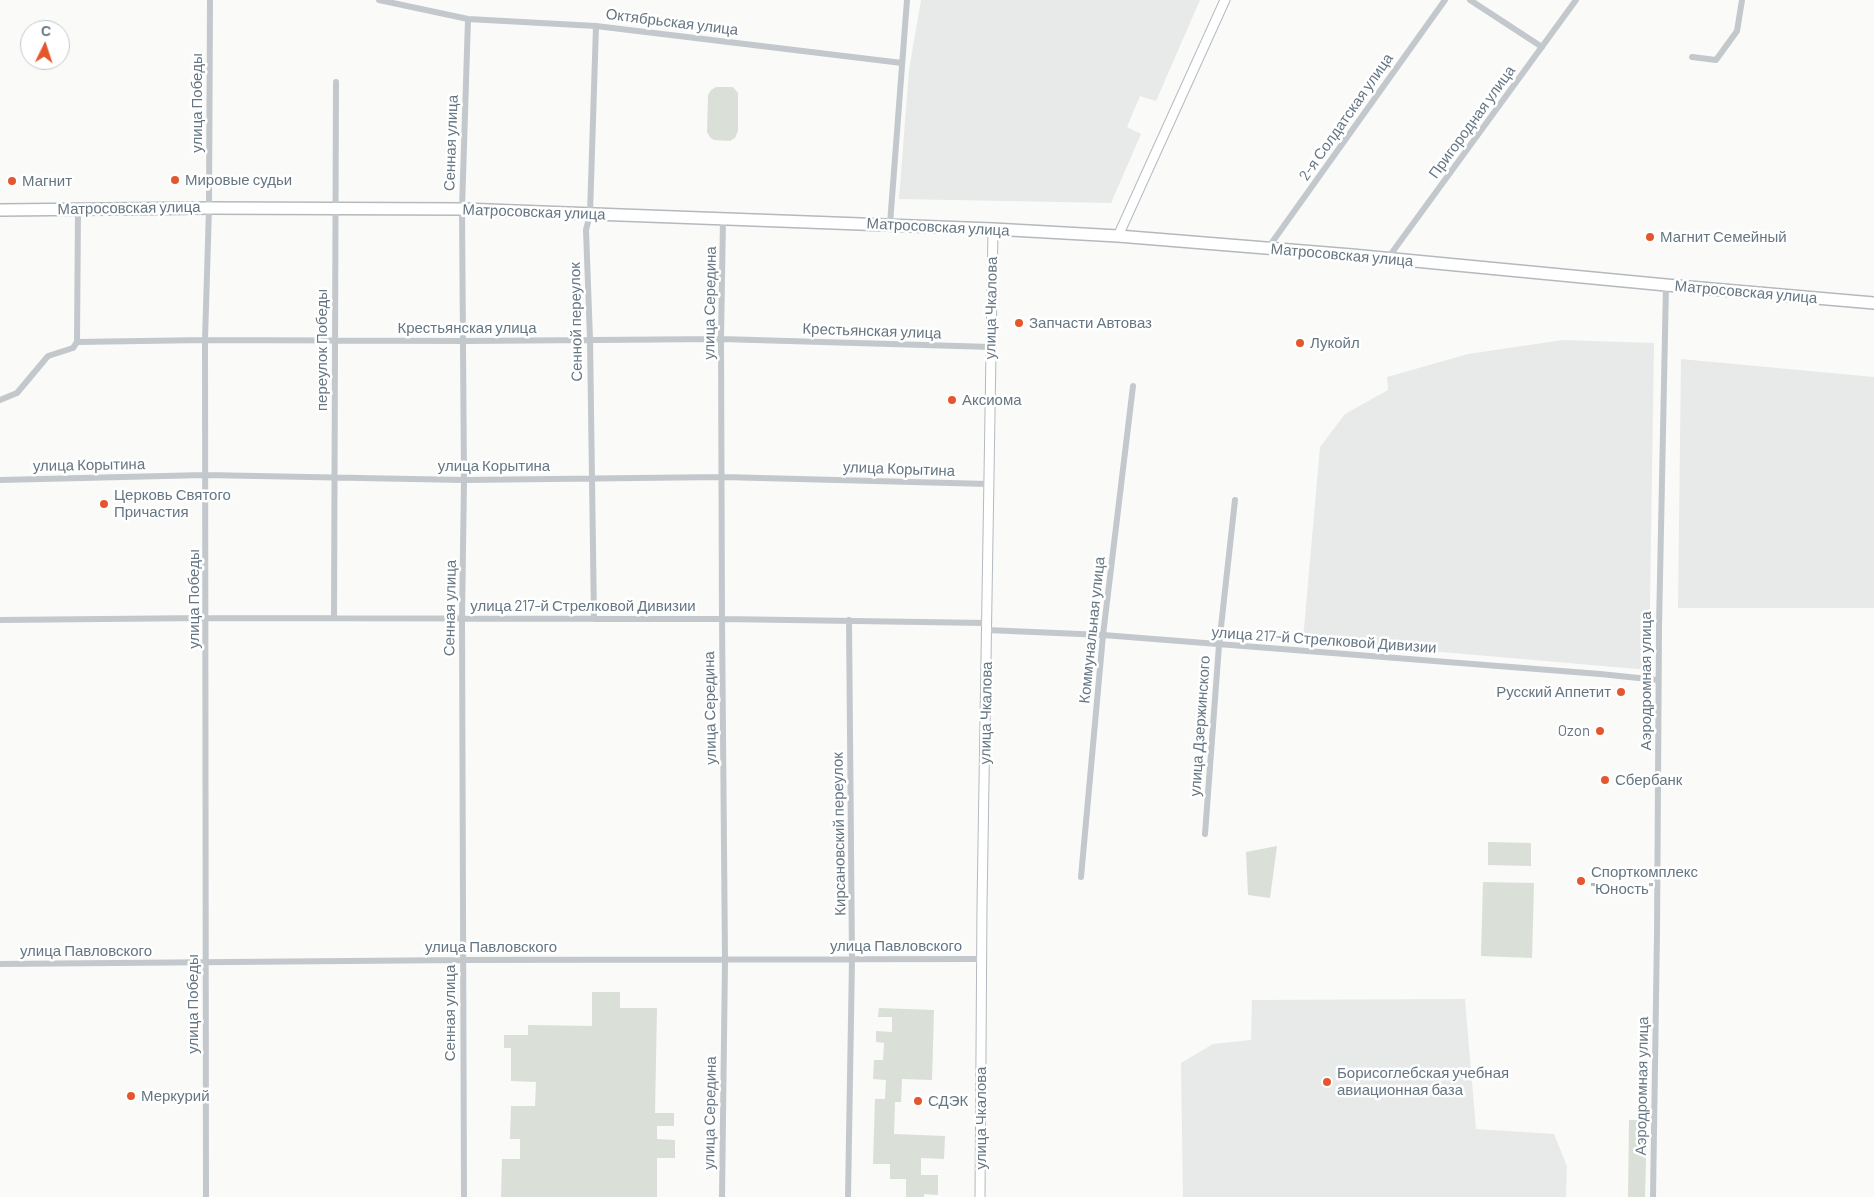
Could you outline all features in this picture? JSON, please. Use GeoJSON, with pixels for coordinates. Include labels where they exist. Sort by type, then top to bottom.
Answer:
{"type":"FeatureCollection","features":[{"type":"Feature","properties":{"kind":"highway","name":"Матросовская улица"},"geometry":{"type":"LineString","coordinates":[[0,210],[78,208],[462,209],[993,229],[1118,236],[1388,258],[1874,303]]}},
{"type":"Feature","properties":{"kind":"street","name":"улица Победы"},"geometry":{"type":"LineString","coordinates":[[206,1197],[207,618],[205,340],[209,208],[210,0]]}},
{"type":"Feature","properties":{"kind":"street","name":"Октябрьская улица"},"geometry":{"type":"LineString","coordinates":[[379,0],[468,19],[596,26],[902,63]]}},
{"type":"Feature","properties":{"kind":"street"},"geometry":{"type":"LineString","coordinates":[[890,224],[907,0]]}},
{"type":"Feature","properties":{"kind":"street"},"geometry":{"type":"LineString","coordinates":[[1118,236],[1225,0]]}},
{"type":"Feature","properties":{"kind":"street","name":"2-я Солдатская улица"},"geometry":{"type":"LineString","coordinates":[[1268,248],[1445,0]]}},
{"type":"Feature","properties":{"kind":"street"},"geometry":{"type":"LineString","coordinates":[[1470,0],[1542,47]]}},
{"type":"Feature","properties":{"kind":"street","name":"Пригородная улица"},"geometry":{"type":"LineString","coordinates":[[1388,258],[1576,0]]}},
{"type":"Feature","properties":{"kind":"street"},"geometry":{"type":"LineString","coordinates":[[1692,57],[1716,60],[1737,31],[1742,0]]}},
{"type":"Feature","properties":{"kind":"street","name":"Сенная улица"},"geometry":{"type":"LineString","coordinates":[[464,1197],[462,619],[464,341],[462,209],[468,19]]}},
{"type":"Feature","properties":{"kind":"street","name":"Сенной переулок"},"geometry":{"type":"LineString","coordinates":[[594,619],[590,339],[586,230],[590,214],[596,26]]}},
{"type":"Feature","properties":{"kind":"street","name":"переулок Победы"},"geometry":{"type":"LineString","coordinates":[[334,618],[336,82]]}},
{"type":"Feature","properties":{"kind":"street"},"geometry":{"type":"LineString","coordinates":[[0,400],[17,393],[48,356],[73,348],[77,342],[78,208]]}},
{"type":"Feature","properties":{"kind":"street","name":"улица Середина"},"geometry":{"type":"LineString","coordinates":[[722,1197],[725,960],[721,339],[723,219]]}},
{"type":"Feature","properties":{"kind":"street","name":"улица Чкалова"},"geometry":{"type":"LineString","coordinates":[[980,1197],[988,484],[993,229]]}},
{"type":"Feature","properties":{"kind":"street","name":"Аэродромная улица"},"geometry":{"type":"LineString","coordinates":[[1653,1197],[1658,680],[1666,285]]}},
{"type":"Feature","properties":{"kind":"street","name":"Крестьянская улица"},"geometry":{"type":"LineString","coordinates":[[77,342],[721,339],[991,347]]}},
{"type":"Feature","properties":{"kind":"street","name":"Коммунальная улица"},"geometry":{"type":"LineString","coordinates":[[1081,877],[1103,635],[1133,386]]}},
{"type":"Feature","properties":{"kind":"street","name":"улица Корытина"},"geometry":{"type":"LineString","coordinates":[[0,480],[205,475],[464,480],[723,477],[988,484]]}},
{"type":"Feature","properties":{"kind":"street","name":"улица Дзержинского"},"geometry":{"type":"LineString","coordinates":[[1205,834],[1219,645],[1234,500]]}},
{"type":"Feature","properties":{"kind":"street","name":"улица 217-й Стрелковой Дивизии"},"geometry":{"type":"LineString","coordinates":[[0,620],[334,618],[849,620],[1103,635],[1658,680]]}},
{"type":"Feature","properties":{"kind":"street","name":"Кирсановский переулок"},"geometry":{"type":"LineString","coordinates":[[848,1197],[852,959],[849,620]]}},
{"type":"Feature","properties":{"kind":"street","name":"улица Павловского"},"geometry":{"type":"LineString","coordinates":[[0,964],[462,960],[982,959]]}},
{"type":"Feature","properties":{"kind":"shaded area"},"geometry":{"type":"Polygon","coordinates":[[[921,0],[1200,0],[1156,101],[1140,96],[1127,127],[1141,134],[1111,203],[899,199],[909,70],[921,0]]]}},
{"type":"Feature","properties":{"kind":"shaded area"},"geometry":{"type":"Polygon","coordinates":[[[716,87],[733,87],[738,93],[738,131],[735,138],[730,141],[714,140],[707,132],[708,95],[716,87]]]}},
{"type":"Feature","properties":{"kind":"shaded area"},"geometry":{"type":"Polygon","coordinates":[[[1563,340],[1654,343],[1649,670],[1303,640],[1320,447],[1345,414],[1388,390],[1387,377],[1468,354],[1563,340]]]}},
{"type":"Feature","properties":{"kind":"shaded area"},"geometry":{"type":"Polygon","coordinates":[[[1681,359],[1874,377],[1874,608],[1678,608],[1681,359]]]}},
{"type":"Feature","properties":{"kind":"shaded area"},"geometry":{"type":"Polygon","coordinates":[[[1488,842],[1531,843],[1531,866],[1488,865],[1488,842]]]}},
{"type":"Feature","properties":{"kind":"shaded area"},"geometry":{"type":"Polygon","coordinates":[[[1277,846],[1270,898],[1248,895],[1246,852],[1277,846]]]}},
{"type":"Feature","properties":{"kind":"shaded area"},"geometry":{"type":"Polygon","coordinates":[[[1483,882],[1534,883],[1532,958],[1481,956],[1483,882]]]}},
{"type":"Feature","properties":{"kind":"shaded area"},"geometry":{"type":"Polygon","coordinates":[[[592,992],[620,992],[620,1008],[657,1008],[655,1113],[674,1113],[674,1126],[657,1126],[657,1139],[675,1140],[675,1158],[657,1158],[657,1197],[501,1197],[502,1159],[520,1159],[520,1139],[510,1139],[511,1106],[535,1106],[536,1082],[511,1081],[511,1048],[504,1048],[504,1035],[528,1035],[528,1025],[592,1026],[592,992]]]}},
{"type":"Feature","properties":{"kind":"shaded area","name":"Борисоглебская учебная авиационная база"},"geometry":{"type":"Polygon","coordinates":[[[1465,999],[1476,1129],[1554,1134],[1567,1166],[1566,1197],[1183,1197],[1181,1063],[1213,1044],[1251,1040],[1252,1000],[1465,999]]]}},
{"type":"Feature","properties":{"kind":"shaded area"},"geometry":{"type":"Polygon","coordinates":[[[879,1008],[934,1010],[932,1080],[902,1079],[901,1102],[895,1102],[894,1134],[945,1136],[944,1159],[921,1158],[921,1175],[938,1175],[938,1195],[924,1194],[924,1197],[906,1197],[906,1179],[890,1179],[890,1164],[873,1164],[875,1099],[885,1099],[886,1080],[873,1079],[874,1060],[883,1060],[884,1043],[876,1042],[876,1031],[892,1032],[892,1017],[878,1017],[879,1008]]]}},
{"type":"Feature","properties":{"kind":"shaded area"},"geometry":{"type":"Polygon","coordinates":[[[1629,1120],[1647,1120],[1645,1197],[1628,1197],[1629,1120]]]}},
{"type":"Feature","properties":{"kind":"place","name":"Мировые судьи"},"geometry":{"type":"Point","coordinates":[175,180]}},
{"type":"Feature","properties":{"kind":"place","name":"Магнит"},"geometry":{"type":"Point","coordinates":[12,181]}},
{"type":"Feature","properties":{"kind":"place","name":"Магнит Семейный"},"geometry":{"type":"Point","coordinates":[1650,237]}},
{"type":"Feature","properties":{"kind":"place","name":"Запчасти Автоваз"},"geometry":{"type":"Point","coordinates":[1019,323]}},
{"type":"Feature","properties":{"kind":"place","name":"Лукойл"},"geometry":{"type":"Point","coordinates":[1300,343]}},
{"type":"Feature","properties":{"kind":"place","name":"Аксиома"},"geometry":{"type":"Point","coordinates":[952,400]}},
{"type":"Feature","properties":{"kind":"place","name":"Церковь Святого Причастия"},"geometry":{"type":"Point","coordinates":[104,504]}},
{"type":"Feature","properties":{"kind":"place","name":"Русский Аппетит"},"geometry":{"type":"Point","coordinates":[1621,692]}},
{"type":"Feature","properties":{"kind":"place","name":"Ozon"},"geometry":{"type":"Point","coordinates":[1600,731]}},
{"type":"Feature","properties":{"kind":"place","name":"Сбербанк"},"geometry":{"type":"Point","coordinates":[1605,780]}},
{"type":"Feature","properties":{"kind":"place","name":"Спорткомплекс \"Юность\""},"geometry":{"type":"Point","coordinates":[1581,881]}},
{"type":"Feature","properties":{"kind":"place","name":"Борисоглебская учебная авиационная база"},"geometry":{"type":"Point","coordinates":[1327,1082]}},
{"type":"Feature","properties":{"kind":"place","name":"Меркурий"},"geometry":{"type":"Point","coordinates":[131,1096]}},
{"type":"Feature","properties":{"kind":"place","name":"СДЭК"},"geometry":{"type":"Point","coordinates":[918,1101]}}]}
